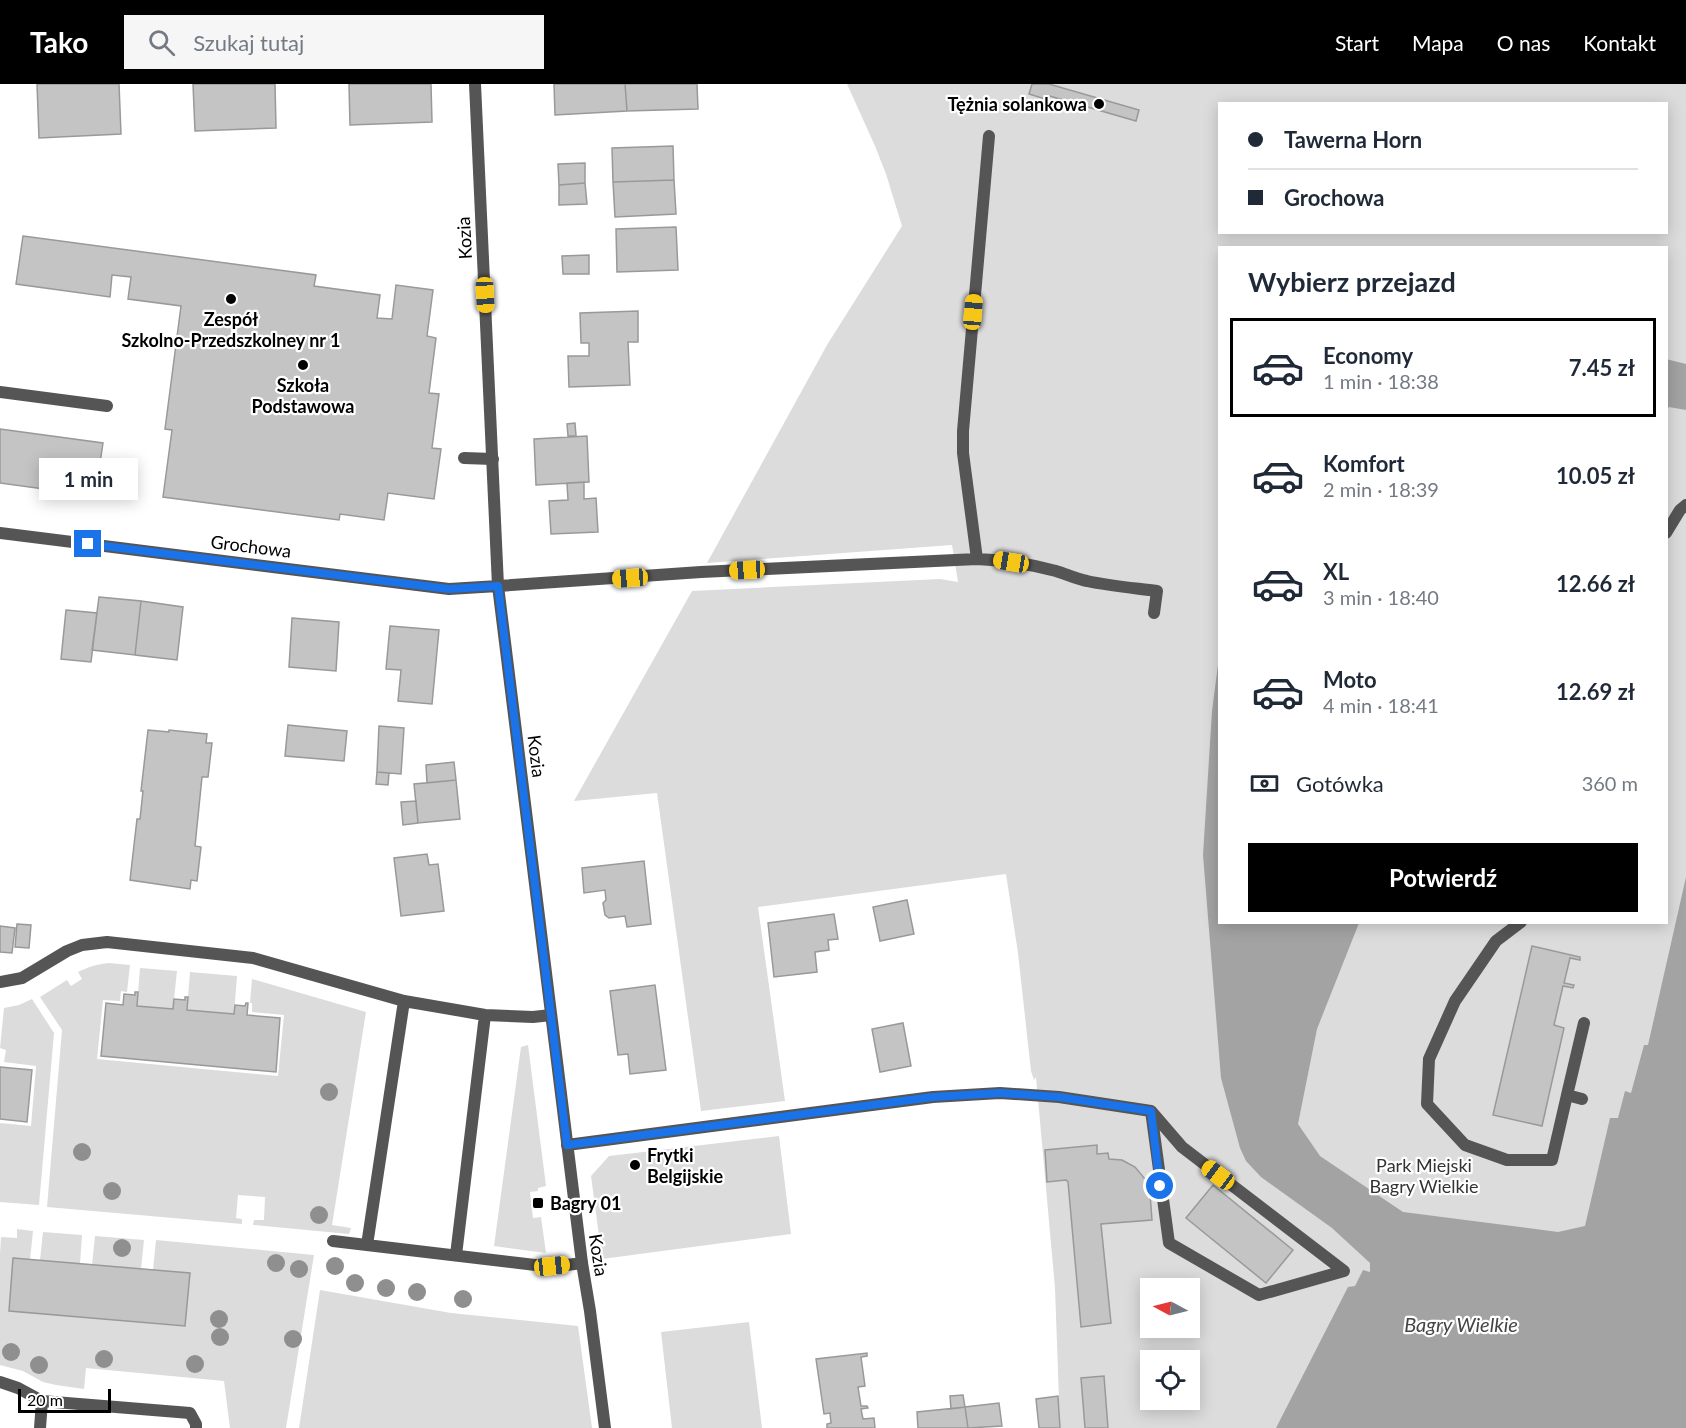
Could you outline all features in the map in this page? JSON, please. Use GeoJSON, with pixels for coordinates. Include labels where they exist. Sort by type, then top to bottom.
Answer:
{"type":"FeatureCollection","features":[{"type":"Feature","properties":{"kind":"street","name":"Kozia"},"geometry":{"type":"LineString","coordinates":[[475,84],[498,586],[567,1145],[605,1428]]}},
{"type":"Feature","properties":{"kind":"street"},"geometry":{"type":"LineString","coordinates":[[977,559],[963,453],[963,431],[989,136]]}},
{"type":"Feature","properties":{"kind":"street"},"geometry":{"type":"LineString","coordinates":[[0,392],[107,406]]}},
{"type":"Feature","properties":{"kind":"street"},"geometry":{"type":"LineString","coordinates":[[464,458],[493,459]]}},
{"type":"Feature","properties":{"kind":"street"},"geometry":{"type":"LineString","coordinates":[[1668,530],[1680,510],[1686,505]]}},
{"type":"Feature","properties":{"kind":"street","name":"Grochowa"},"geometry":{"type":"LineString","coordinates":[[0,533],[449,589],[702,572],[977,559],[998,560],[1056,571],[1113,586],[1157,591],[1154,613]]}},
{"type":"Feature","properties":{"kind":"street"},"geometry":{"type":"LineString","coordinates":[[1518,924],[1496,941],[1455,1001],[1429,1059],[1427,1104],[1465,1145],[1507,1160],[1552,1160],[1584,1023]]}},
{"type":"Feature","properties":{"kind":"street"},"geometry":{"type":"LineString","coordinates":[[0,982],[22,978],[67,951],[82,945],[107,942],[253,958],[404,1001],[485,1015],[533,1017],[551,1015]]}},
{"type":"Feature","properties":{"kind":"street"},"geometry":{"type":"LineString","coordinates":[[367,1245],[404,1001]]}},
{"type":"Feature","properties":{"kind":"street"},"geometry":{"type":"LineString","coordinates":[[456,1255],[485,1015]]}},
{"type":"Feature","properties":{"kind":"street"},"geometry":{"type":"LineString","coordinates":[[567,1145],[933,1097],[1000,1093],[1059,1097],[1151,1111],[1182,1147],[1344,1271],[1259,1295],[1169,1243],[1151,1111]]}},
{"type":"Feature","properties":{"kind":"street"},"geometry":{"type":"LineString","coordinates":[[1567,1095],[1582,1099]]}},
{"type":"Feature","properties":{"kind":"street"},"geometry":{"type":"LineString","coordinates":[[333,1241],[552,1266],[582,1263]]}},
{"type":"Feature","properties":{"kind":"street"},"geometry":{"type":"LineString","coordinates":[[0,1382],[18,1388],[42,1401],[190,1413],[196,1428]]}},
{"type":"Feature","properties":{"kind":"street"},"geometry":{"type":"LineString","coordinates":[[40,1428],[42,1401]]}},
{"type":"Feature","properties":{"kind":"green space","name":"Park Miejski Bagry Wielkie"},"geometry":{"type":"Polygon","coordinates":[[[847,84],[1686,84],[1686,1428],[1060,1428],[1055,1288],[1036,1077],[1034,1080],[1031,1071],[1018,953],[1006,874],[758,907],[785,1101],[701,1111],[657,793],[574,801],[692,591],[940,579],[958,582],[952,545],[707,563],[827,345],[902,226],[886,174],[847,84]]]}},
{"type":"Feature","properties":{"kind":"green space"},"geometry":{"type":"Polygon","coordinates":[[[109,963],[130,965],[127,992],[121,991],[120,1001],[103,1000],[97,1059],[278,1076],[284,1015],[252,1012],[252,1003],[250,1003],[252,979],[366,1012],[332,1225],[351,1228],[349,1234],[253,1225],[254,1220],[264,1220],[265,1197],[238,1195],[236,1218],[242,1219],[242,1224],[47,1207],[62,1030],[40,997],[67,980],[71,986],[82,979],[78,972],[109,963]]]}},
{"type":"Feature","properties":{"kind":"green space"},"geometry":{"type":"Polygon","coordinates":[[[140,968],[177,971],[173,1009],[137,1006],[140,968]]]}},
{"type":"Feature","properties":{"kind":"green space"},"geometry":{"type":"Polygon","coordinates":[[[190,972],[237,976],[234,1014],[187,1010],[190,972]]]}},
{"type":"Feature","properties":{"kind":"green space"},"geometry":{"type":"Polygon","coordinates":[[[32,999],[54,1033],[39,1205],[0,1202],[0,1123],[31,1126],[36,1066],[4,1062],[6,1050],[0,1048],[4,1008],[32,999]]]}},
{"type":"Feature","properties":{"kind":"green space"},"geometry":{"type":"Polygon","coordinates":[[[528,1045],[546,1186],[538,1188],[538,1191],[530,1192],[533,1218],[541,1217],[546,1253],[494,1246],[521,1047],[528,1045]]]}},
{"type":"Feature","properties":{"kind":"green space"},"geometry":{"type":"Polygon","coordinates":[[[779,1136],[791,1234],[602,1259],[591,1176],[609,1156],[779,1136]]]}},
{"type":"Feature","properties":{"kind":"green space"},"geometry":{"type":"Polygon","coordinates":[[[17,1229],[33,1231],[30,1260],[13,1259],[9,1311],[185,1326],[189,1274],[153,1270],[156,1240],[314,1255],[286,1428],[230,1428],[224,1381],[86,1368],[84,1389],[43,1382],[23,1371],[0,1365],[1,1237],[17,1238],[17,1229]]]}},
{"type":"Feature","properties":{"kind":"green space"},"geometry":{"type":"Polygon","coordinates":[[[43,1232],[82,1235],[80,1264],[40,1260],[43,1232]]]}},
{"type":"Feature","properties":{"kind":"green space"},"geometry":{"type":"Polygon","coordinates":[[[95,1236],[144,1240],[141,1269],[92,1265],[95,1236]]]}},
{"type":"Feature","properties":{"kind":"green space"},"geometry":{"type":"Polygon","coordinates":[[[320,1290],[451,1313],[578,1326],[592,1428],[299,1428],[320,1290]]]}},
{"type":"Feature","properties":{"kind":"green space"},"geometry":{"type":"Polygon","coordinates":[[[749,1322],[762,1428],[672,1428],[661,1332],[749,1322]]]}},
{"type":"Feature","properties":{"kind":"water"},"geometry":{"type":"Polygon","coordinates":[[[1668,360],[1686,364],[1686,410],[1668,408],[1668,360]]]}},
{"type":"Feature","properties":{"kind":"water","name":"Bagry Wielkie"},"geometry":{"type":"Polygon","coordinates":[[[1218,665],[1218,924],[1359,924],[1317,1029],[1298,1124],[1320,1156],[1403,1212],[1558,1232],[1585,1226],[1610,1118],[1618,1118],[1625,1091],[1631,1093],[1644,1045],[1648,1045],[1686,877],[1686,1428],[1276,1428],[1348,1287],[1355,1286],[1363,1270],[1370,1272],[1370,1263],[1332,1228],[1261,1177],[1246,1161],[1240,1148],[1221,1078],[1203,855],[1212,711],[1218,665]]]}},
{"type":"Feature","properties":{"kind":"building"},"geometry":{"type":"Polygon","coordinates":[[[37,84],[119,84],[121,134],[39,138],[37,84]]]}},
{"type":"Feature","properties":{"kind":"building"},"geometry":{"type":"Polygon","coordinates":[[[193,84],[275,84],[276,128],[195,131],[193,84]]]}},
{"type":"Feature","properties":{"kind":"building"},"geometry":{"type":"Polygon","coordinates":[[[349,84],[431,84],[432,122],[350,125],[349,84]]]}},
{"type":"Feature","properties":{"kind":"building"},"geometry":{"type":"Polygon","coordinates":[[[554,84],[625,84],[627,111],[555,115],[554,84]]]}},
{"type":"Feature","properties":{"kind":"building"},"geometry":{"type":"Polygon","coordinates":[[[625,84],[697,84],[698,109],[627,111],[625,84]]]}},
{"type":"Feature","properties":{"kind":"building","name":"Tężnia solankowa"},"geometry":{"type":"Polygon","coordinates":[[[1032,84],[1049,84],[1139,110],[1136,121],[1046,95],[1045,99],[1029,94],[1032,84]]]}},
{"type":"Feature","properties":{"kind":"building"},"geometry":{"type":"Polygon","coordinates":[[[673,146],[674,180],[613,182],[612,148],[673,146]]]}},
{"type":"Feature","properties":{"kind":"building"},"geometry":{"type":"Polygon","coordinates":[[[585,163],[585,183],[559,185],[558,164],[585,163]]]}},
{"type":"Feature","properties":{"kind":"building"},"geometry":{"type":"Polygon","coordinates":[[[674,180],[676,214],[615,217],[613,182],[674,180]]]}},
{"type":"Feature","properties":{"kind":"building"},"geometry":{"type":"Polygon","coordinates":[[[585,183],[587,204],[559,205],[559,185],[585,183]]]}},
{"type":"Feature","properties":{"kind":"building"},"geometry":{"type":"Polygon","coordinates":[[[676,227],[678,270],[617,272],[616,229],[676,227]]]}},
{"type":"Feature","properties":{"kind":"building","name":"Szkoła Podstawowa"},"geometry":{"type":"Polygon","coordinates":[[[23,236],[316,275],[314,286],[380,295],[377,318],[392,319],[396,285],[433,290],[427,336],[436,338],[429,393],[439,394],[432,448],[441,449],[434,499],[388,493],[384,520],[340,514],[339,520],[163,497],[172,430],[165,429],[181,306],[128,299],[131,277],[112,275],[110,297],[16,284],[23,236]]]}},
{"type":"Feature","properties":{"kind":"building"},"geometry":{"type":"Polygon","coordinates":[[[589,255],[589,274],[563,274],[562,256],[589,255]]]}},
{"type":"Feature","properties":{"kind":"building"},"geometry":{"type":"Polygon","coordinates":[[[638,311],[638,342],[628,342],[630,385],[569,387],[568,356],[589,356],[589,343],[581,343],[580,313],[638,311]]]}},
{"type":"Feature","properties":{"kind":"building"},"geometry":{"type":"Polygon","coordinates":[[[575,423],[576,436],[568,436],[567,424],[575,423]]]}},
{"type":"Feature","properties":{"kind":"building"},"geometry":{"type":"Polygon","coordinates":[[[0,429],[103,443],[95,496],[0,483],[0,429]]]}},
{"type":"Feature","properties":{"kind":"building"},"geometry":{"type":"Polygon","coordinates":[[[587,436],[589,482],[536,485],[534,439],[587,436]]]}},
{"type":"Feature","properties":{"kind":"building"},"geometry":{"type":"Polygon","coordinates":[[[584,482],[584,499],[596,498],[598,532],[551,534],[549,501],[568,500],[567,483],[584,482]]]}},
{"type":"Feature","properties":{"kind":"building"},"geometry":{"type":"Polygon","coordinates":[[[99,597],[141,601],[135,655],[92,650],[99,597]]]}},
{"type":"Feature","properties":{"kind":"building"},"geometry":{"type":"Polygon","coordinates":[[[141,601],[183,607],[177,660],[135,655],[141,601]]]}},
{"type":"Feature","properties":{"kind":"building"},"geometry":{"type":"Polygon","coordinates":[[[66,610],[97,613],[91,662],[61,659],[66,610]]]}},
{"type":"Feature","properties":{"kind":"building"},"geometry":{"type":"Polygon","coordinates":[[[292,618],[339,622],[336,671],[289,667],[292,618]]]}},
{"type":"Feature","properties":{"kind":"building"},"geometry":{"type":"Polygon","coordinates":[[[390,626],[439,630],[432,704],[398,701],[401,670],[386,669],[390,626]]]}},
{"type":"Feature","properties":{"kind":"building"},"geometry":{"type":"Polygon","coordinates":[[[288,725],[347,731],[344,761],[285,756],[288,725]]]}},
{"type":"Feature","properties":{"kind":"building"},"geometry":{"type":"Polygon","coordinates":[[[379,726],[404,728],[401,774],[377,772],[379,726]]]}},
{"type":"Feature","properties":{"kind":"building"},"geometry":{"type":"Polygon","coordinates":[[[148,730],[207,734],[206,743],[212,743],[208,777],[202,777],[195,846],[201,847],[197,881],[191,880],[190,889],[130,880],[137,819],[140,819],[148,730]]]}},
{"type":"Feature","properties":{"kind":"building"},"geometry":{"type":"Polygon","coordinates":[[[454,762],[456,780],[427,783],[426,765],[454,762]]]}},
{"type":"Feature","properties":{"kind":"building"},"geometry":{"type":"Polygon","coordinates":[[[377,772],[389,773],[388,785],[376,784],[377,772]]]}},
{"type":"Feature","properties":{"kind":"building"},"geometry":{"type":"Polygon","coordinates":[[[456,780],[460,819],[418,823],[414,784],[456,780]]]}},
{"type":"Feature","properties":{"kind":"building"},"geometry":{"type":"Polygon","coordinates":[[[416,801],[418,823],[403,825],[401,802],[416,801]]]}},
{"type":"Feature","properties":{"kind":"building"},"geometry":{"type":"Polygon","coordinates":[[[427,854],[429,865],[438,864],[444,911],[401,916],[394,858],[427,854]]]}},
{"type":"Feature","properties":{"kind":"building"},"geometry":{"type":"Polygon","coordinates":[[[644,861],[651,924],[627,927],[625,916],[609,918],[605,915],[603,903],[606,900],[605,890],[584,893],[582,868],[644,861]]]}},
{"type":"Feature","properties":{"kind":"building"},"geometry":{"type":"Polygon","coordinates":[[[907,900],[914,934],[880,941],[873,907],[907,900]]]}},
{"type":"Feature","properties":{"kind":"building"},"geometry":{"type":"Polygon","coordinates":[[[834,914],[838,939],[828,940],[829,950],[815,952],[817,972],[774,977],[768,923],[834,914]]]}},
{"type":"Feature","properties":{"kind":"building"},"geometry":{"type":"Polygon","coordinates":[[[17,924],[31,925],[29,948],[15,947],[17,924]]]}},
{"type":"Feature","properties":{"kind":"building"},"geometry":{"type":"Polygon","coordinates":[[[0,926],[15,928],[12,953],[0,952],[0,926]]]}},
{"type":"Feature","properties":{"kind":"building"},"geometry":{"type":"Polygon","coordinates":[[[1532,946],[1580,957],[1580,960],[1570,958],[1564,983],[1574,985],[1573,988],[1563,986],[1554,1025],[1564,1028],[1542,1126],[1493,1115],[1532,946]]]}},
{"type":"Feature","properties":{"kind":"building"},"geometry":{"type":"Polygon","coordinates":[[[655,985],[666,1070],[630,1074],[628,1054],[618,1055],[610,991],[655,985]]]}},
{"type":"Feature","properties":{"kind":"building"},"geometry":{"type":"Polygon","coordinates":[[[135,992],[138,992],[137,1006],[173,1009],[174,999],[185,1000],[185,997],[188,997],[187,1010],[234,1014],[235,1005],[245,1006],[248,1003],[247,1015],[280,1018],[276,1072],[101,1056],[106,1003],[123,1005],[124,994],[135,995],[135,992]]]}},
{"type":"Feature","properties":{"kind":"building"},"geometry":{"type":"Polygon","coordinates":[[[903,1023],[911,1066],[880,1072],[872,1029],[903,1023]]]}},
{"type":"Feature","properties":{"kind":"building"},"geometry":{"type":"Polygon","coordinates":[[[0,1067],[32,1070],[27,1122],[0,1119],[0,1067]]]}},
{"type":"Feature","properties":{"kind":"building"},"geometry":{"type":"Polygon","coordinates":[[[1097,1145],[1097,1154],[1108,1153],[1109,1159],[1122,1160],[1135,1167],[1145,1179],[1150,1194],[1152,1220],[1101,1224],[1111,1323],[1081,1327],[1068,1182],[1066,1180],[1047,1182],[1045,1150],[1097,1145]]]}},
{"type":"Feature","properties":{"kind":"building"},"geometry":{"type":"Polygon","coordinates":[[[1213,1185],[1293,1250],[1266,1283],[1186,1218],[1213,1185]]]}},
{"type":"Feature","properties":{"kind":"building"},"geometry":{"type":"Polygon","coordinates":[[[13,1258],[190,1273],[185,1326],[9,1311],[13,1258]]]}},
{"type":"Feature","properties":{"kind":"building"},"geometry":{"type":"Polygon","coordinates":[[[867,1353],[867,1356],[861,1357],[865,1386],[858,1387],[861,1406],[868,1408],[861,1409],[863,1419],[874,1418],[875,1428],[827,1428],[827,1424],[831,1423],[830,1413],[824,1414],[816,1359],[867,1353]]]}},
{"type":"Feature","properties":{"kind":"building"},"geometry":{"type":"Polygon","coordinates":[[[1104,1376],[1108,1428],[1085,1428],[1081,1378],[1104,1376]]]}},
{"type":"Feature","properties":{"kind":"building"},"geometry":{"type":"Polygon","coordinates":[[[963,1395],[965,1407],[951,1409],[950,1396],[963,1395]]]}},
{"type":"Feature","properties":{"kind":"building"},"geometry":{"type":"Polygon","coordinates":[[[1058,1396],[1060,1428],[1039,1428],[1036,1399],[1058,1396]]]}},
{"type":"Feature","properties":{"kind":"building"},"geometry":{"type":"Polygon","coordinates":[[[999,1403],[1002,1426],[968,1428],[965,1407],[999,1403]]]}},
{"type":"Feature","properties":{"kind":"building"},"geometry":{"type":"Polygon","coordinates":[[[965,1407],[968,1428],[918,1428],[917,1412],[965,1407]]]}},
{"type":"Feature","properties":{"kind":"place","name":"Tężnia solankowa"},"geometry":{"type":"Point","coordinates":[1099,104]}},
{"type":"Feature","properties":{"kind":"place","name":"Zespół Szkolno-Przedszkolney nr 1"},"geometry":{"type":"Point","coordinates":[231,299]}},
{"type":"Feature","properties":{"kind":"place","name":"Szkoła Podstawowa"},"geometry":{"type":"Point","coordinates":[303,365]}},
{"type":"Feature","properties":{"kind":"place","name":"Frytki Belgijskie"},"geometry":{"type":"Point","coordinates":[635,1165]}},
{"type":"Feature","properties":{"kind":"place","name":"Bagry 01"},"geometry":{"type":"Point","coordinates":[538,1203]}},
{"type":"Feature","properties":{"kind":"route"},"geometry":{"type":"LineString","coordinates":[[88,544],[449,589],[498,586],[567,1145],[933,1097],[1000,1093],[1059,1097],[1151,1111],[1160,1186]]}}]}
